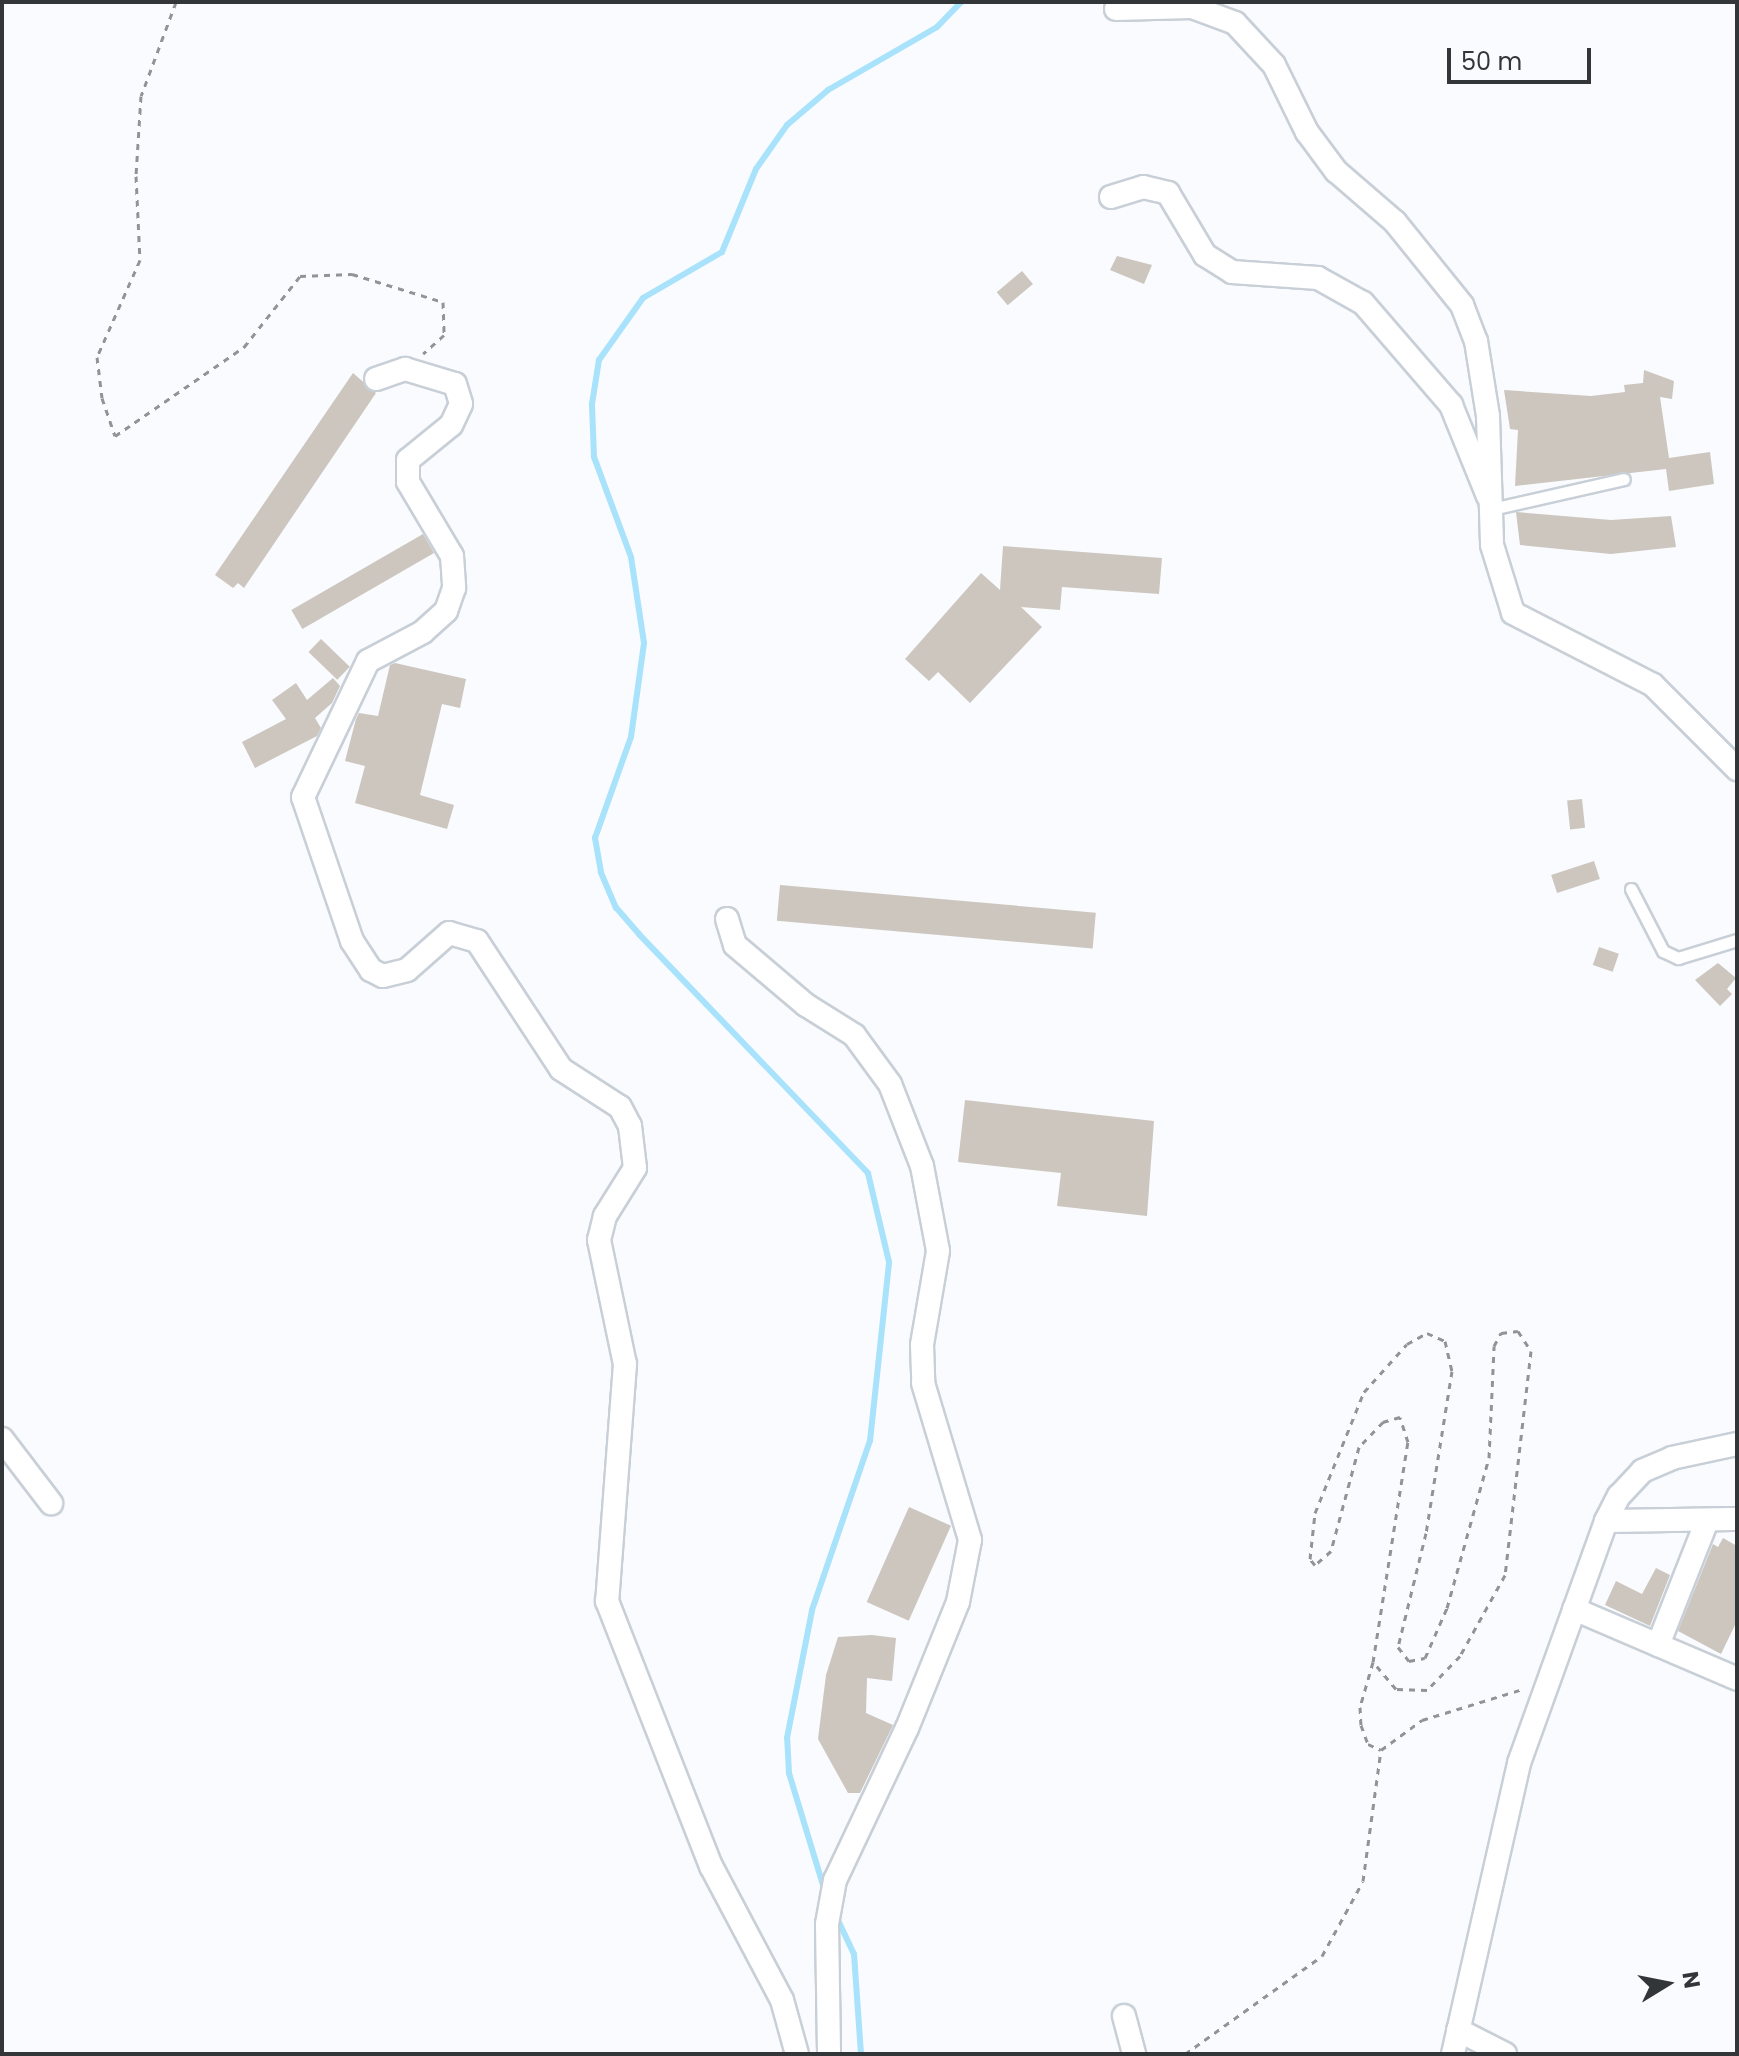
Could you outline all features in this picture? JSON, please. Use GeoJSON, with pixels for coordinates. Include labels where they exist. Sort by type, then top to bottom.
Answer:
{"type":"FeatureCollection","features":[{"type":"Feature","properties":{"kind":"street"},"geometry":{"type":"LineString","coordinates":[[1116,9],[1192,7],[1235,23],[1274,65],[1307,132],[1336,171],[1395,222],[1462,305],[1476,341],[1486,404],[1492,545],[1513,613],[1653,685],[1737,769]]}},
{"type":"Feature","properties":{"kind":"street"},"geometry":{"type":"LineString","coordinates":[[1111,197],[1143,187],[1168,193],[1205,255],[1232,272],[1318,278],[1363,303],[1451,405],[1492,509]]}},
{"type":"Feature","properties":{"kind":"street"},"geometry":{"type":"LineString","coordinates":[[376,379],[405,369],[455,384],[461,404],[451,425],[408,460],[408,482],[452,556],[454,588],[446,611],[423,632],[368,661],[303,797],[352,941],[371,970],[383,976],[407,970],[449,933],[477,941],[561,1069],[620,1107],[630,1126],[635,1168],[605,1216],[599,1240],[625,1364],[607,1601],[711,1866],[782,2000],[797,2054]]}},
{"type":"Feature","properties":{"kind":"street"},"geometry":{"type":"LineString","coordinates":[[727,919],[735,945],[806,1005],[854,1035],[890,1084],[922,1166],[938,1251],[922,1345],[923,1383],[970,1540],[958,1602],[907,1728],[835,1880],[827,1924],[829,2054]]}},
{"type":"Feature","properties":{"kind":"street"},"geometry":{"type":"LineString","coordinates":[[2,1439],[51,1503]]}},
{"type":"Feature","properties":{"kind":"street"},"geometry":{"type":"LineString","coordinates":[[1453,2054],[1519,1763],[1545,1683],[1606,1521],[1619,1496],[1642,1471],[1672,1458],[1737,1444]]}},
{"type":"Feature","properties":{"kind":"street"},"geometry":{"type":"LineString","coordinates":[[1606,1521],[1706,1523],[1737,1519]]}},
{"type":"Feature","properties":{"kind":"street"},"geometry":{"type":"LineString","coordinates":[[1658,1645],[1706,1523]]}},
{"type":"Feature","properties":{"kind":"street"},"geometry":{"type":"LineString","coordinates":[[1574,1609],[1736,1674]]}},
{"type":"Feature","properties":{"kind":"street"},"geometry":{"type":"LineString","coordinates":[[1124,2016],[1134,2054]]}},
{"type":"Feature","properties":{"kind":"street"},"geometry":{"type":"LineString","coordinates":[[1458,2030],[1505,2054]]}},
{"type":"Feature","properties":{"kind":"lane"},"geometry":{"type":"LineString","coordinates":[[1492,509],[1624,479]]}},
{"type":"Feature","properties":{"kind":"lane"},"geometry":{"type":"LineString","coordinates":[[1631,889],[1663,951],[1678,958],[1737,940]]}},
{"type":"Feature","properties":{"kind":"path"},"geometry":{"type":"LineString","coordinates":[[176,2],[141,96],[136,176],[140,260],[97,357],[102,398],[115,436],[244,347],[300,276],[352,274],[443,302],[444,335],[405,369]]}},
{"type":"Feature","properties":{"kind":"path"},"geometry":{"type":"LineString","coordinates":[[1373,1662],[1396,1689],[1427,1690],[1460,1656],[1505,1575],[1531,1351],[1518,1331],[1501,1333],[1494,1346],[1489,1458],[1447,1608],[1425,1658],[1409,1661],[1398,1647],[1426,1533],[1452,1371],[1445,1341],[1427,1333],[1407,1344],[1364,1392],[1315,1513],[1310,1559],[1315,1565],[1324,1562],[1331,1551],[1359,1447],[1383,1422],[1400,1417],[1408,1442],[1361,1725],[1368,1744],[1381,1750]]}},
{"type":"Feature","properties":{"kind":"path"},"geometry":{"type":"LineString","coordinates":[[1185,2054],[1322,1956],[1363,1881],[1381,1750],[1422,1720],[1545,1683]]}},
{"type":"Feature","properties":{"kind":"building"},"geometry":{"type":"Polygon","coordinates":[[[1117,256],[1152,265],[1144,284],[1110,270],[1117,256]]]}},
{"type":"Feature","properties":{"kind":"building"},"geometry":{"type":"Polygon","coordinates":[[[1022,271],[1033,284],[1008,305],[997,292],[1022,271]]]}},
{"type":"Feature","properties":{"kind":"building"},"geometry":{"type":"Polygon","coordinates":[[[1644,370],[1674,381],[1672,399],[1660,397],[1669,458],[1710,452],[1714,484],[1669,491],[1666,469],[1515,486],[1518,430],[1510,429],[1504,390],[1591,396],[1625,392],[1624,385],[1643,383],[1644,370]]]}},
{"type":"Feature","properties":{"kind":"building"},"geometry":{"type":"Polygon","coordinates":[[[353,373],[376,393],[244,588],[238,583],[233,588],[215,575],[353,373]]]}},
{"type":"Feature","properties":{"kind":"building"},"geometry":{"type":"Polygon","coordinates":[[[1516,512],[1611,520],[1671,516],[1676,547],[1611,554],[1520,545],[1516,512]]]}},
{"type":"Feature","properties":{"kind":"building"},"geometry":{"type":"Polygon","coordinates":[[[423,534],[434,553],[302,629],[291,610],[423,534]]]}},
{"type":"Feature","properties":{"kind":"building"},"geometry":{"type":"Polygon","coordinates":[[[1003,546],[1162,558],[1159,594],[1062,587],[1060,610],[1021,607],[1042,627],[970,703],[938,672],[929,681],[905,659],[981,573],[1000,590],[1003,546]]]}},
{"type":"Feature","properties":{"kind":"building"},"geometry":{"type":"Polygon","coordinates":[[[321,639],[350,667],[337,680],[308,652],[321,639]]]}},
{"type":"Feature","properties":{"kind":"building"},"geometry":{"type":"Polygon","coordinates":[[[395,663],[466,679],[460,708],[442,704],[420,795],[454,805],[447,829],[355,803],[365,766],[345,761],[356,719],[359,713],[378,716],[390,665],[395,663]]]}},
{"type":"Feature","properties":{"kind":"building"},"geometry":{"type":"Polygon","coordinates":[[[333,678],[340,686],[332,703],[315,718],[321,728],[317,736],[255,768],[242,742],[286,719],[272,700],[296,683],[307,700],[333,678]]]}},
{"type":"Feature","properties":{"kind":"building"},"geometry":{"type":"Polygon","coordinates":[[[1582,799],[1585,828],[1570,829],[1567,801],[1582,799]]]}},
{"type":"Feature","properties":{"kind":"building"},"geometry":{"type":"Polygon","coordinates":[[[1594,861],[1600,879],[1557,893],[1551,875],[1594,861]]]}},
{"type":"Feature","properties":{"kind":"building"},"geometry":{"type":"Polygon","coordinates":[[[780,885],[1096,913],[1093,948],[777,921],[780,885]]]}},
{"type":"Feature","properties":{"kind":"building"},"geometry":{"type":"Polygon","coordinates":[[[1599,947],[1619,954],[1613,972],[1593,965],[1599,947]]]}},
{"type":"Feature","properties":{"kind":"building"},"geometry":{"type":"Polygon","coordinates":[[[1718,963],[1736,978],[1727,989],[1732,994],[1720,1006],[1695,980],[1718,963]]]}},
{"type":"Feature","properties":{"kind":"building"},"geometry":{"type":"Polygon","coordinates":[[[965,1100],[1154,1121],[1147,1216],[1057,1206],[1061,1173],[958,1162],[965,1100]]]}},
{"type":"Feature","properties":{"kind":"building"},"geometry":{"type":"Polygon","coordinates":[[[909,1507],[951,1526],[909,1621],[867,1602],[909,1507]]]}},
{"type":"Feature","properties":{"kind":"building"},"geometry":{"type":"Polygon","coordinates":[[[1723,1538],[1737,1546],[1737,1621],[1721,1654],[1678,1631],[1713,1544],[1718,1547],[1723,1538]]]}},
{"type":"Feature","properties":{"kind":"building"},"geometry":{"type":"Polygon","coordinates":[[[1656,1568],[1670,1575],[1650,1626],[1605,1605],[1616,1581],[1642,1594],[1656,1568]]]}},
{"type":"Feature","properties":{"kind":"building"},"geometry":{"type":"Polygon","coordinates":[[[872,1635],[896,1638],[892,1681],[867,1678],[866,1713],[893,1725],[860,1793],[848,1793],[818,1739],[826,1675],[838,1637],[872,1635]]]}},
{"type":"Feature","properties":{"kind":"waterway"},"geometry":{"type":"LineString","coordinates":[[826,1895],[789,1773],[787,1738],[812,1610],[870,1441],[889,1262],[868,1173],[639,934],[616,908],[601,872],[595,838],[631,737],[644,643],[631,557],[594,457],[592,404],[599,360],[643,298],[722,252],[756,169],[787,125],[828,90],[937,27],[961,2]]}},
{"type":"Feature","properties":{"kind":"waterway"},"geometry":{"type":"LineString","coordinates":[[836,1916],[854,1954],[861,2054]]}}]}
